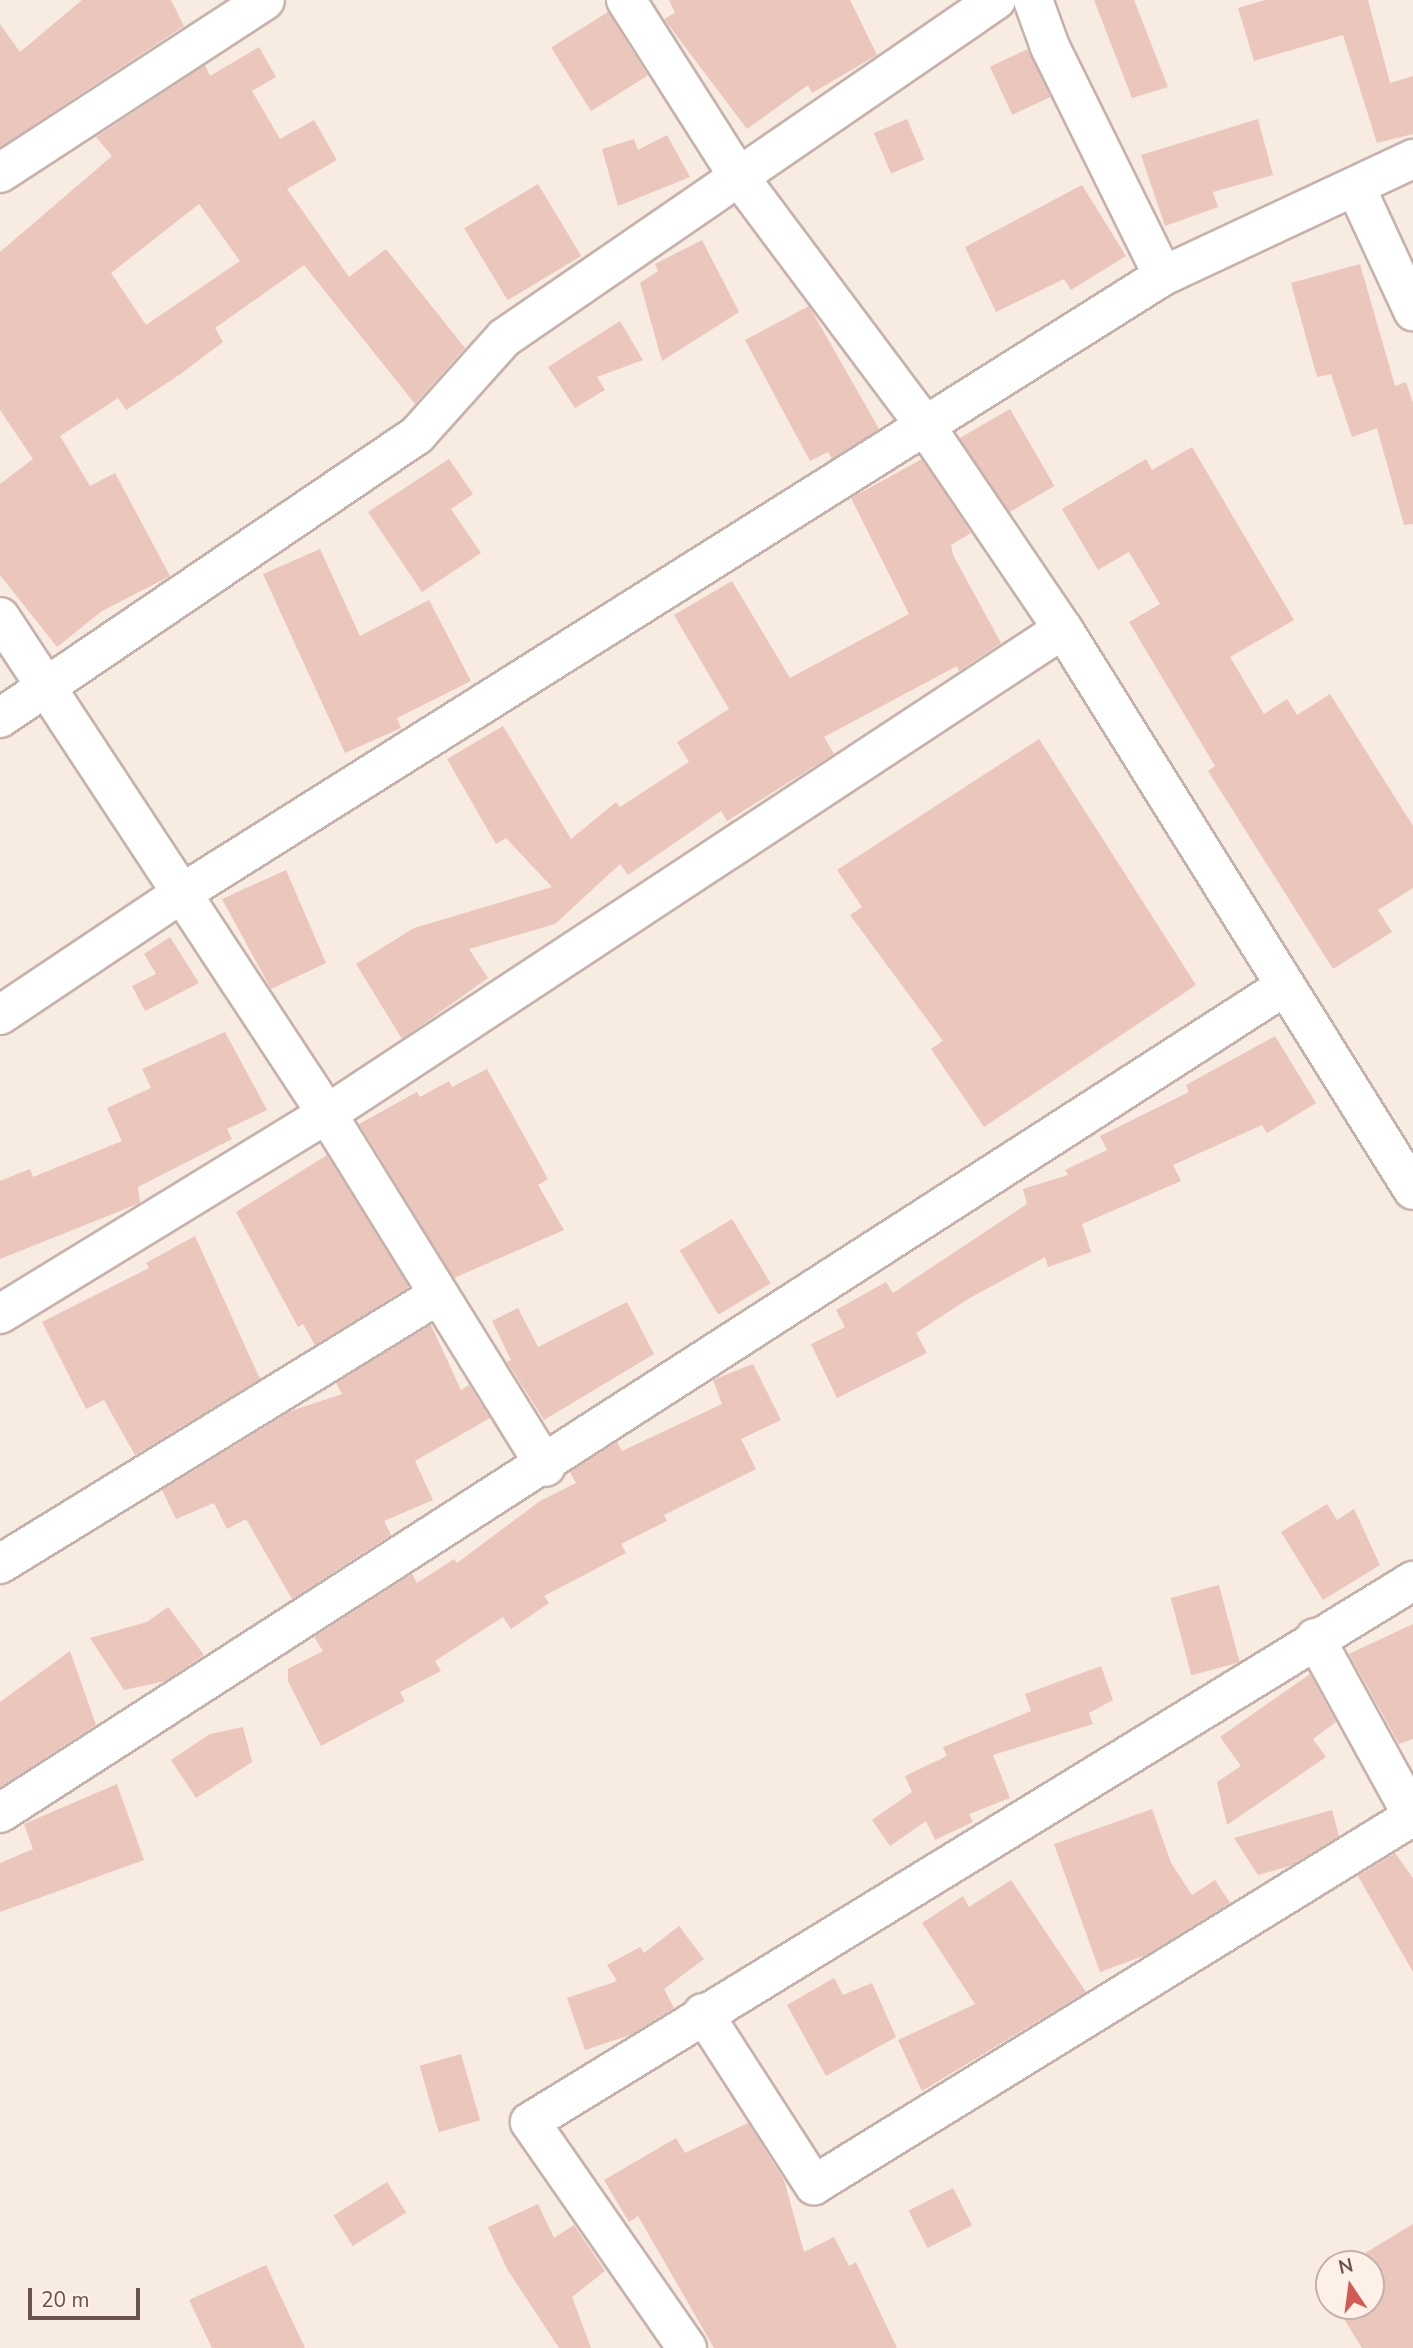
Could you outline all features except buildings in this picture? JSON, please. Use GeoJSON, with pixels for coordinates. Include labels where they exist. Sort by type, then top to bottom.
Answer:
{"type":"FeatureCollection","features":[{"type":"Feature","properties":{"kind":"street"},"geometry":{"type":"LineString","coordinates":[[0,173],[265,0]]}},
{"type":"Feature","properties":{"kind":"street"},"geometry":{"type":"LineString","coordinates":[[626,0],[737,174],[923,424],[1063,629],[1413,1190]]}},
{"type":"Feature","properties":{"kind":"street"},"geometry":{"type":"LineString","coordinates":[[0,718],[418,435],[504,338],[737,174],[996,0]]}},
{"type":"Feature","properties":{"kind":"street"},"geometry":{"type":"LineString","coordinates":[[1033,0],[1050,47],[1163,276]]}},
{"type":"Feature","properties":{"kind":"street"},"geometry":{"type":"LineString","coordinates":[[0,1015],[184,892],[923,424],[1163,276],[1265,224],[1356,188],[1413,159]]}},
{"type":"Feature","properties":{"kind":"street"},"geometry":{"type":"LineString","coordinates":[[1356,188],[1413,311]]}},
{"type":"Feature","properties":{"kind":"street"},"geometry":{"type":"LineString","coordinates":[[0,617],[50,685],[327,1114],[546,1467]]}},
{"type":"Feature","properties":{"kind":"street"},"geometry":{"type":"LineString","coordinates":[[0,1314],[327,1114],[1063,629]]}},
{"type":"Feature","properties":{"kind":"street"},"geometry":{"type":"LineString","coordinates":[[0,1813],[546,1467],[1285,986]]}},
{"type":"Feature","properties":{"kind":"street"},"geometry":{"type":"LineString","coordinates":[[0,1564],[438,1295]]}},
{"type":"Feature","properties":{"kind":"street"},"geometry":{"type":"LineString","coordinates":[[687,2348],[530,2122],[1315,1638],[1413,1581]]}},
{"type":"Feature","properties":{"kind":"street"},"geometry":{"type":"LineString","coordinates":[[703,2013],[814,2185],[1413,1816],[1315,1638]]}}]}
